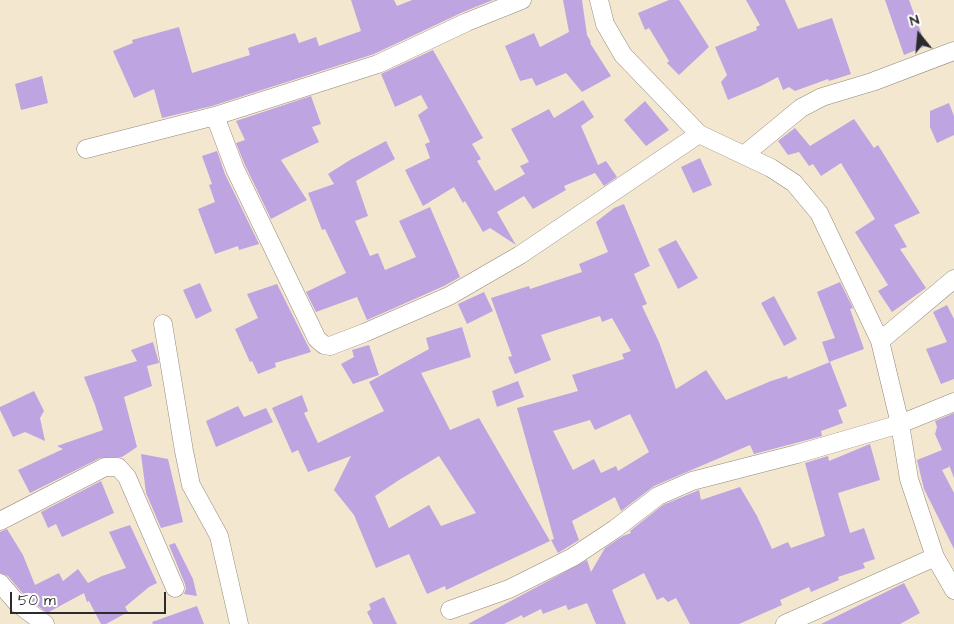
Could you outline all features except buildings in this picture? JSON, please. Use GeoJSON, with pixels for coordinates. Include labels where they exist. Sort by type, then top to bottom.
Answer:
{"type":"FeatureCollection","features":[{"type":"Feature","properties":{"kind":"street"},"geometry":{"type":"LineString","coordinates":[[86,149],[215,116],[378,64],[467,22],[522,0]]}},
{"type":"Feature","properties":{"kind":"street"},"geometry":{"type":"LineString","coordinates":[[599,0],[605,24],[623,55],[699,134],[771,168],[794,183],[819,213],[880,340],[900,424],[909,479],[935,557],[954,590]]}},
{"type":"Feature","properties":{"kind":"street"},"geometry":{"type":"LineString","coordinates":[[744,155],[801,108],[822,97],[872,82],[954,51]]}},
{"type":"Feature","properties":{"kind":"street"},"geometry":{"type":"LineString","coordinates":[[215,116],[235,169],[317,339],[324,345],[330,346],[364,334],[456,292],[520,255],[699,134]]}},
{"type":"Feature","properties":{"kind":"street"},"geometry":{"type":"LineString","coordinates":[[880,340],[954,279]]}},
{"type":"Feature","properties":{"kind":"street"},"geometry":{"type":"LineString","coordinates":[[163,324],[191,485],[219,536],[239,624]]}},
{"type":"Feature","properties":{"kind":"street"},"geometry":{"type":"LineString","coordinates":[[450,610],[509,589],[573,557],[615,529],[658,496],[692,481],[797,454],[900,424],[954,402]]}},
{"type":"Feature","properties":{"kind":"street"},"geometry":{"type":"LineString","coordinates":[[0,521],[105,467],[118,466],[127,477],[175,588]]}},
{"type":"Feature","properties":{"kind":"street"},"geometry":{"type":"LineString","coordinates":[[785,624],[935,557]]}},
{"type":"Feature","properties":{"kind":"street"},"geometry":{"type":"LineString","coordinates":[[0,583],[17,603],[45,624]]}}]}
